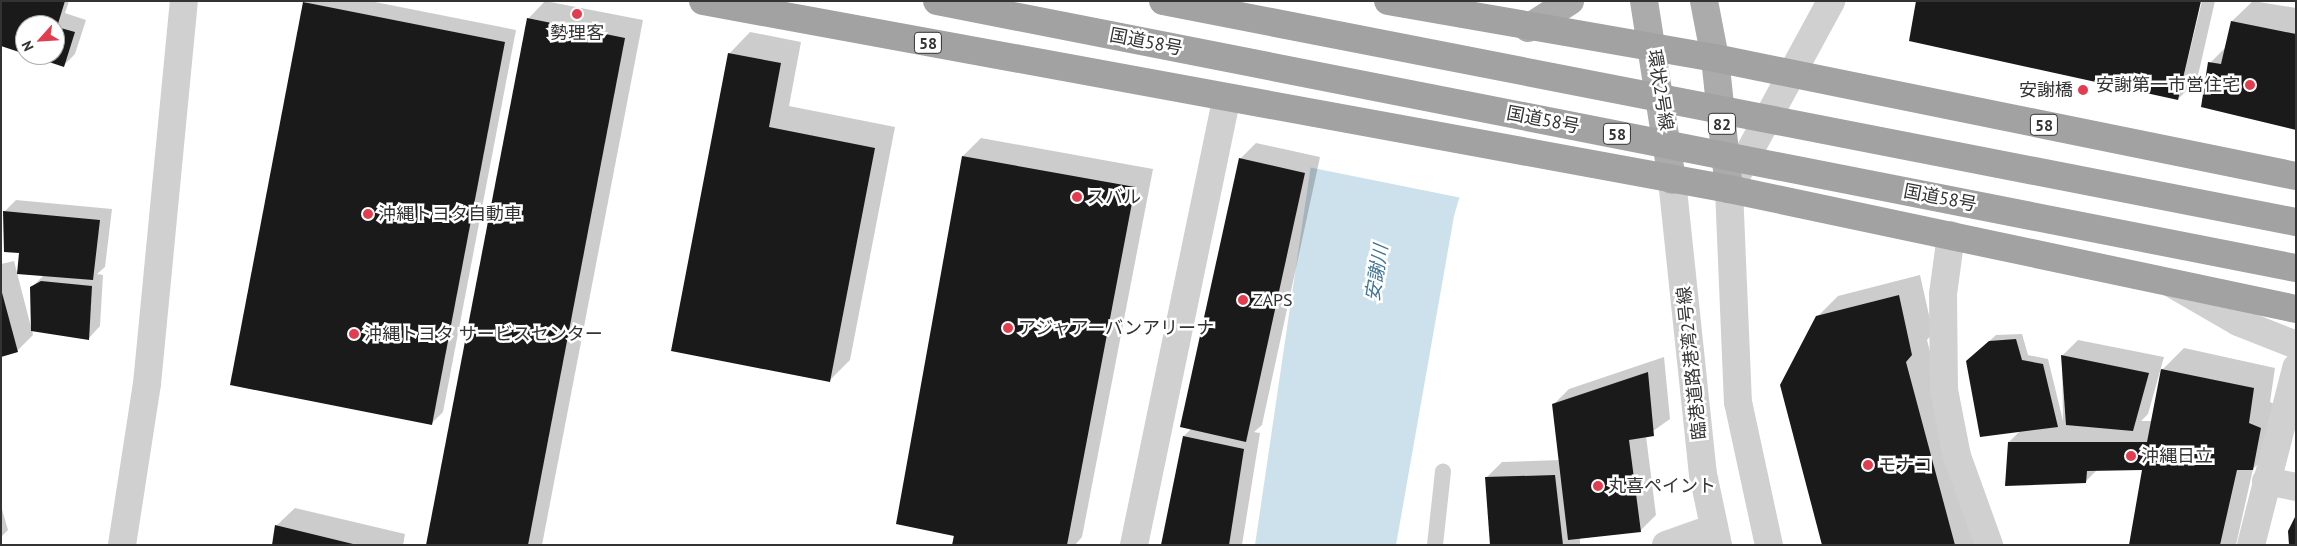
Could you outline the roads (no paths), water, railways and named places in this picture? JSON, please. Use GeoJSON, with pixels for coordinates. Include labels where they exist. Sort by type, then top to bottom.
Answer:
{"type":"FeatureCollection","features":[{"type":"Feature","properties":{"kind":"highway","name":"58"},"geometry":{"type":"LineString","coordinates":[[703,1],[1491,149],[1729,190],[2163,279],[2296,309]]}},
{"type":"Feature","properties":{"kind":"highway","name":"国道58号"},"geometry":{"type":"LineString","coordinates":[[937,1],[2296,268]]}},
{"type":"Feature","properties":{"kind":"highway"},"geometry":{"type":"LineString","coordinates":[[1163,1],[2296,222]]}},
{"type":"Feature","properties":{"kind":"highway","name":"58"},"geometry":{"type":"LineString","coordinates":[[1388,1],[1524,28],[1715,58],[2296,176]]}},
{"type":"Feature","properties":{"kind":"main road"},"geometry":{"type":"LineString","coordinates":[[1524,28],[1570,1]]}},
{"type":"Feature","properties":{"kind":"main road","name":"環状2号線"},"geometry":{"type":"LineString","coordinates":[[1644,1],[1655,49],[1672,180]]}},
{"type":"Feature","properties":{"kind":"main road","name":"82"},"geometry":{"type":"LineString","coordinates":[[1704,1],[1715,58],[1729,190]]}},
{"type":"Feature","properties":{"kind":"street"},"geometry":{"type":"LineString","coordinates":[[122,545],[147,384],[184,1]]}},
{"type":"Feature","properties":{"kind":"street"},"geometry":{"type":"LineString","coordinates":[[1769,545],[1738,402],[1729,190],[1831,1]]}},
{"type":"Feature","properties":{"kind":"street"},"geometry":{"type":"LineString","coordinates":[[1134,545],[1226,100]]}},
{"type":"Feature","properties":{"kind":"street","name":"臨港道路港湾2号線"},"geometry":{"type":"LineString","coordinates":[[1672,180],[1697,420],[1716,536]]}},
{"type":"Feature","properties":{"kind":"street"},"geometry":{"type":"LineString","coordinates":[[1951,235],[1943,294],[1944,390],[1957,456],[1989,545]]}},
{"type":"Feature","properties":{"kind":"street"},"geometry":{"type":"LineString","coordinates":[[2163,279],[2238,322],[2296,345]]}},
{"type":"Feature","properties":{"kind":"street"},"geometry":{"type":"LineString","coordinates":[[2250,545],[2296,368]]}},
{"type":"Feature","properties":{"kind":"street"},"geometry":{"type":"LineString","coordinates":[[2266,481],[2296,487]]}},
{"type":"Feature","properties":{"kind":"street"},"geometry":{"type":"LineString","coordinates":[[1666,545],[1716,536]]}},
{"type":"Feature","properties":{"kind":"lane"},"geometry":{"type":"LineString","coordinates":[[1435,545],[1443,471]]}},
{"type":"Feature","properties":{"kind":"water","name":"安謝川"},"geometry":{"type":"Polygon","coordinates":[[[1516,1],[1454,216],[1396,545],[1255,545],[1311,165],[1516,1]]]}},
{"type":"Feature","properties":{"kind":"place","name":"勢理客"},"geometry":{"type":"Point","coordinates":[577,14]}},
{"type":"Feature","properties":{"kind":"place","name":"安謝第一市営住宅"},"geometry":{"type":"Point","coordinates":[2250,85]}},
{"type":"Feature","properties":{"kind":"place","name":"安謝橋"},"geometry":{"type":"Point","coordinates":[2083,90]}},
{"type":"Feature","properties":{"kind":"place","name":"スバル"},"geometry":{"type":"Point","coordinates":[1077,197]}},
{"type":"Feature","properties":{"kind":"place","name":"沖縄トヨタ自動車"},"geometry":{"type":"Point","coordinates":[368,214]}},
{"type":"Feature","properties":{"kind":"place","name":"ZAPS"},"geometry":{"type":"Point","coordinates":[1243,300]}},
{"type":"Feature","properties":{"kind":"place","name":"アジャアーバンアリーナ"},"geometry":{"type":"Point","coordinates":[1008,328]}},
{"type":"Feature","properties":{"kind":"place","name":"沖縄トヨタ サービスセンター"},"geometry":{"type":"Point","coordinates":[354,334]}},
{"type":"Feature","properties":{"kind":"place","name":"沖縄日立"},"geometry":{"type":"Point","coordinates":[2131,456]}},
{"type":"Feature","properties":{"kind":"place","name":"モナコ"},"geometry":{"type":"Point","coordinates":[1868,465]}},
{"type":"Feature","properties":{"kind":"place","name":"丸喜ペイント"},"geometry":{"type":"Point","coordinates":[1598,486]}}]}
